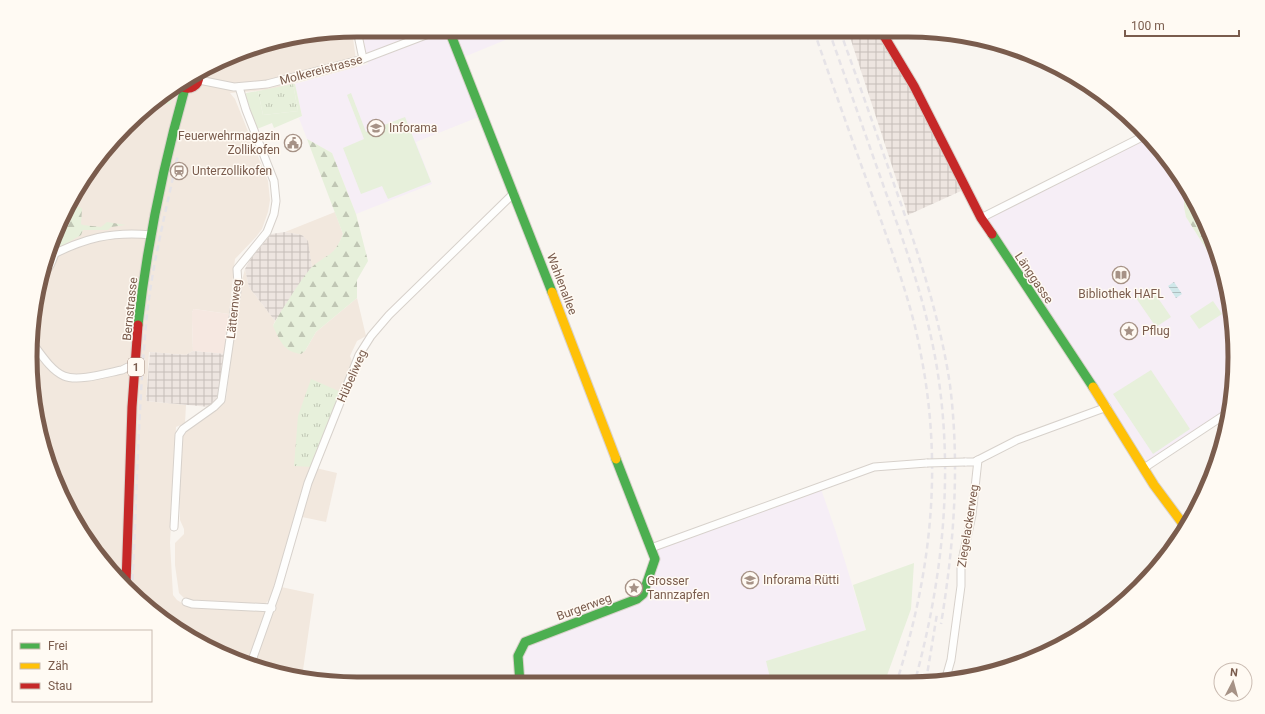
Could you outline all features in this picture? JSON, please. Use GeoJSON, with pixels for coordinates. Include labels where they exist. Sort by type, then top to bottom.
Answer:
{"type":"FeatureCollection","features":[{"type":"Feature","properties":{"kind":"street"},"geometry":{"type":"LineString","coordinates":[[359,37],[363,59]]}},
{"type":"Feature","properties":{"kind":"street","name":"Molkereistrasse"},"geometry":{"type":"LineString","coordinates":[[200,78],[240,87],[267,84],[363,59],[421,37]]}},
{"type":"Feature","properties":{"kind":"street","name":"Wahlenallee"},"geometry":{"type":"LineString","coordinates":[[452,37],[514,193],[651,548]]}},
{"type":"Feature","properties":{"kind":"street","name":"Länggasse"},"geometry":{"type":"LineString","coordinates":[[885,37],[914,86],[981,218],[1106,407],[1170,508],[1182,523]]}},
{"type":"Feature","properties":{"kind":"street"},"geometry":{"type":"LineString","coordinates":[[186,87],[194,87],[198,79]]}},
{"type":"Feature","properties":{"kind":"street","name":"Lätternweg"},"geometry":{"type":"LineString","coordinates":[[174,527],[179,435],[183,429],[214,407],[221,400],[238,284],[237,269],[267,232],[275,206],[274,181],[246,110],[240,87]]}},
{"type":"Feature","properties":{"kind":"street","name":"Bernstrasse"},"geometry":{"type":"LineString","coordinates":[[126,578],[136,367],[141,302],[152,234],[183,89]]}},
{"type":"Feature","properties":{"kind":"street"},"geometry":{"type":"LineString","coordinates":[[981,218],[1141,138]]}},
{"type":"Feature","properties":{"kind":"street","name":"Hübeliweg"},"geometry":{"type":"LineString","coordinates":[[252,659],[272,608],[300,516],[308,483],[359,355],[389,315],[514,193]]}},
{"type":"Feature","properties":{"kind":"street"},"geometry":{"type":"LineString","coordinates":[[54,254],[77,243],[110,234],[152,234]]}},
{"type":"Feature","properties":{"kind":"street"},"geometry":{"type":"LineString","coordinates":[[37,349],[46,361],[64,376],[74,378],[122,370],[128,367],[136,367]]}},
{"type":"Feature","properties":{"kind":"street"},"geometry":{"type":"LineString","coordinates":[[651,548],[874,467],[978,460],[1017,440],[1106,407]]}},
{"type":"Feature","properties":{"kind":"street"},"geometry":{"type":"LineString","coordinates":[[1144,468],[1222,416]]}},
{"type":"Feature","properties":{"kind":"street","name":"Ziegelackerweg"},"geometry":{"type":"LineString","coordinates":[[947,674],[951,660],[961,586],[961,565],[972,516],[978,460]]}},
{"type":"Feature","properties":{"kind":"street","name":"Burgerweg"},"geometry":{"type":"LineString","coordinates":[[520,677],[518,657],[525,642],[628,603],[643,594],[655,561],[651,548]]}},
{"type":"Feature","properties":{"kind":"street"},"geometry":{"type":"LineString","coordinates":[[186,602],[192,604],[272,608]]}},
{"type":"Feature","properties":{"kind":"shaded area"},"geometry":{"type":"Polygon","coordinates":[[[353,37],[357,67],[268,90],[230,93],[235,99],[268,181],[270,200],[268,212],[262,229],[235,259],[229,314],[194,309],[192,312],[193,351],[186,355],[149,352],[146,401],[186,405],[185,423],[176,427],[170,543],[173,595],[177,600],[187,606],[274,611],[281,587],[314,594],[303,672],[254,660],[215,644],[179,623],[146,598],[116,568],[103,552],[80,517],[61,479],[48,440],[43,419],[38,378],[38,336],[43,295],[48,274],[61,235],[70,215],[91,179],[103,162],[116,146],[146,116],[179,91],[215,70],[235,61],[274,48],[295,43],[353,37]]]}},
{"type":"Feature","properties":{"kind":"shaded area","name":"Inforama"},"geometry":{"type":"Polygon","coordinates":[[[363,37],[512,37],[464,57],[486,114],[416,142],[432,184],[356,214],[332,153],[307,139],[299,118],[302,116],[295,84],[368,64],[363,37]]]}},
{"type":"Feature","properties":{"kind":"shaded area"},"geometry":{"type":"Polygon","coordinates":[[[850,37],[882,37],[943,149],[961,191],[908,215],[850,37]]]}},
{"type":"Feature","properties":{"kind":"shaded area"},"geometry":{"type":"Polygon","coordinates":[[[1142,139],[1162,162],[1184,195],[1186,217],[1213,259],[1217,274],[1225,315],[1228,357],[1222,420],[1153,465],[1147,461],[988,219],[1142,139]]]}},
{"type":"Feature","properties":{"kind":"shaded area"},"geometry":{"type":"Polygon","coordinates":[[[335,212],[343,234],[338,246],[331,254],[312,267],[307,241],[302,235],[285,232],[335,212]]]}},
{"type":"Feature","properties":{"kind":"shaded area"},"geometry":{"type":"Polygon","coordinates":[[[285,232],[302,235],[308,241],[312,267],[275,321],[249,287],[245,269],[249,261],[271,234],[285,232]]]}},
{"type":"Feature","properties":{"kind":"shaded area"},"geometry":{"type":"Polygon","coordinates":[[[245,269],[249,287],[275,321],[273,326],[305,351],[316,332],[357,298],[366,336],[357,341],[350,356],[353,364],[309,474],[276,586],[269,600],[264,605],[192,601],[185,599],[179,593],[175,565],[175,543],[184,534],[184,529],[180,520],[180,439],[187,429],[216,410],[226,398],[241,284],[245,269]]]}},
{"type":"Feature","properties":{"kind":"shaded area"},"geometry":{"type":"Polygon","coordinates":[[[194,309],[229,314],[225,354],[193,351],[192,312],[194,309]]]}},
{"type":"Feature","properties":{"kind":"shaded area"},"geometry":{"type":"Polygon","coordinates":[[[193,351],[225,354],[219,392],[215,401],[209,407],[146,401],[150,352],[186,355],[193,351]]]}},
{"type":"Feature","properties":{"kind":"shaded area"},"geometry":{"type":"Polygon","coordinates":[[[316,468],[337,473],[326,522],[302,517],[316,468]]]}},
{"type":"Feature","properties":{"kind":"shaded area","name":"Inforama Rütti"},"geometry":{"type":"Polygon","coordinates":[[[820,486],[836,532],[866,630],[767,661],[770,677],[520,677],[521,647],[637,599],[653,568],[651,548],[820,486]]]}},
{"type":"Feature","properties":{"kind":"green space"},"geometry":{"type":"Polygon","coordinates":[[[293,84],[295,84],[302,116],[274,128],[272,123],[257,129],[246,98],[246,93],[258,91],[263,115],[298,111],[293,84]]]}},
{"type":"Feature","properties":{"kind":"green space"},"geometry":{"type":"Polygon","coordinates":[[[293,84],[298,111],[263,115],[258,91],[293,84]]]}},
{"type":"Feature","properties":{"kind":"green space"},"geometry":{"type":"Polygon","coordinates":[[[351,93],[366,132],[405,117],[431,182],[388,199],[382,186],[361,194],[343,148],[364,139],[347,95],[351,93]]]}},
{"type":"Feature","properties":{"kind":"green space"},"geometry":{"type":"Polygon","coordinates":[[[172,96],[171,104],[165,104],[164,101],[172,96]]]}},
{"type":"Feature","properties":{"kind":"green space"},"geometry":{"type":"Polygon","coordinates":[[[307,139],[332,153],[356,214],[368,261],[357,280],[357,298],[316,332],[305,351],[301,354],[290,351],[283,345],[273,326],[291,295],[308,271],[337,247],[343,234],[307,139]]]}},
{"type":"Feature","properties":{"kind":"green space"},"geometry":{"type":"Polygon","coordinates":[[[1184,195],[1204,235],[1213,259],[1186,217],[1184,195]]]}},
{"type":"Feature","properties":{"kind":"green space"},"geometry":{"type":"Polygon","coordinates":[[[80,207],[82,209],[81,224],[83,225],[101,227],[107,222],[126,225],[111,227],[108,230],[83,230],[81,235],[56,250],[74,208],[80,207]]]}},
{"type":"Feature","properties":{"kind":"green space"},"geometry":{"type":"Polygon","coordinates":[[[1151,288],[1171,317],[1156,327],[1136,298],[1151,288]]]}},
{"type":"Feature","properties":{"kind":"green space"},"geometry":{"type":"Polygon","coordinates":[[[1213,301],[1222,314],[1199,329],[1190,316],[1213,301]]]}},
{"type":"Feature","properties":{"kind":"green space"},"geometry":{"type":"Polygon","coordinates":[[[1151,370],[1190,429],[1153,454],[1113,394],[1151,370]]]}},
{"type":"Feature","properties":{"kind":"green space"},"geometry":{"type":"Polygon","coordinates":[[[311,379],[341,392],[312,467],[294,466],[298,416],[311,379]]]}},
{"type":"Feature","properties":{"kind":"green space"},"geometry":{"type":"Polygon","coordinates":[[[914,563],[911,609],[886,677],[770,677],[766,661],[866,630],[853,585],[914,563]]]}},
{"type":"Feature","properties":{"kind":"water"},"geometry":{"type":"Polygon","coordinates":[[[1174,282],[1182,294],[1176,298],[1168,286],[1174,282]]]}},
{"type":"Feature","properties":{"kind":"railway"},"geometry":{"type":"LineString","coordinates":[[816,37],[902,280],[913,317],[928,397],[932,479],[930,520],[918,600],[909,641],[898,677]]}},
{"type":"Feature","properties":{"kind":"railway"},"geometry":{"type":"LineString","coordinates":[[831,37],[909,257],[928,323],[937,368],[945,447],[943,526],[933,604],[916,677]]}},
{"type":"Feature","properties":{"kind":"railway"},"geometry":{"type":"LineString","coordinates":[[842,37],[920,260],[946,360],[953,415],[955,475],[952,535],[946,594],[941,624]]}},
{"type":"Feature","properties":{"kind":"railway"},"geometry":{"type":"LineString","coordinates":[[132,584],[140,418],[147,314],[157,254],[178,154]]}},
{"type":"Feature","properties":{"kind":"railway"},"geometry":{"type":"LineString","coordinates":[[927,676],[937,614]]}},
{"type":"Feature","properties":{"kind":"traffic: fast"},"geometry":{"type":"LineString","coordinates":[[452,37],[552,292]]}},
{"type":"Feature","properties":{"kind":"traffic: fast"},"geometry":{"type":"LineString","coordinates":[[138,325],[151,235],[163,176],[185,88]]}},
{"type":"Feature","properties":{"kind":"traffic: fast"},"geometry":{"type":"LineString","coordinates":[[992,234],[1093,387]]}},
{"type":"Feature","properties":{"kind":"traffic: fast"},"geometry":{"type":"LineString","coordinates":[[520,677],[518,656],[525,642],[637,599],[643,594],[655,559],[616,459]]}},
{"type":"Feature","properties":{"kind":"traffic: slow"},"geometry":{"type":"LineString","coordinates":[[552,292],[616,459]]}},
{"type":"Feature","properties":{"kind":"traffic: slow"},"geometry":{"type":"LineString","coordinates":[[1093,387],[1154,485],[1182,522]]}},
{"type":"Feature","properties":{"kind":"traffic: jam"},"geometry":{"type":"LineString","coordinates":[[885,37],[914,86],[981,218],[992,234]]}},
{"type":"Feature","properties":{"kind":"traffic: jam"},"geometry":{"type":"LineString","coordinates":[[185,87],[193,87],[196,85],[199,79]]}},
{"type":"Feature","properties":{"kind":"traffic: jam"},"geometry":{"type":"LineString","coordinates":[[126,578],[132,407],[138,325]]}},
{"type":"Feature","properties":{"kind":"place","name":"Inforama"},"geometry":{"type":"Point","coordinates":[376,128]}},
{"type":"Feature","properties":{"kind":"place","name":"Feuerwehrmagazin Zollikofen"},"geometry":{"type":"Point","coordinates":[293,143]}},
{"type":"Feature","properties":{"kind":"place","name":"Unterzollikofen"},"geometry":{"type":"Point","coordinates":[179,171]}},
{"type":"Feature","properties":{"kind":"place","name":"Bibliothek HAFL"},"geometry":{"type":"Point","coordinates":[1121,275]}},
{"type":"Feature","properties":{"kind":"place","name":"Pflug"},"geometry":{"type":"Point","coordinates":[1129,331]}},
{"type":"Feature","properties":{"kind":"place","name":"Inforama Rütti"},"geometry":{"type":"Point","coordinates":[750,580]}},
{"type":"Feature","properties":{"kind":"place","name":"Grosser Tannzapfen"},"geometry":{"type":"Point","coordinates":[634,588]}}]}
